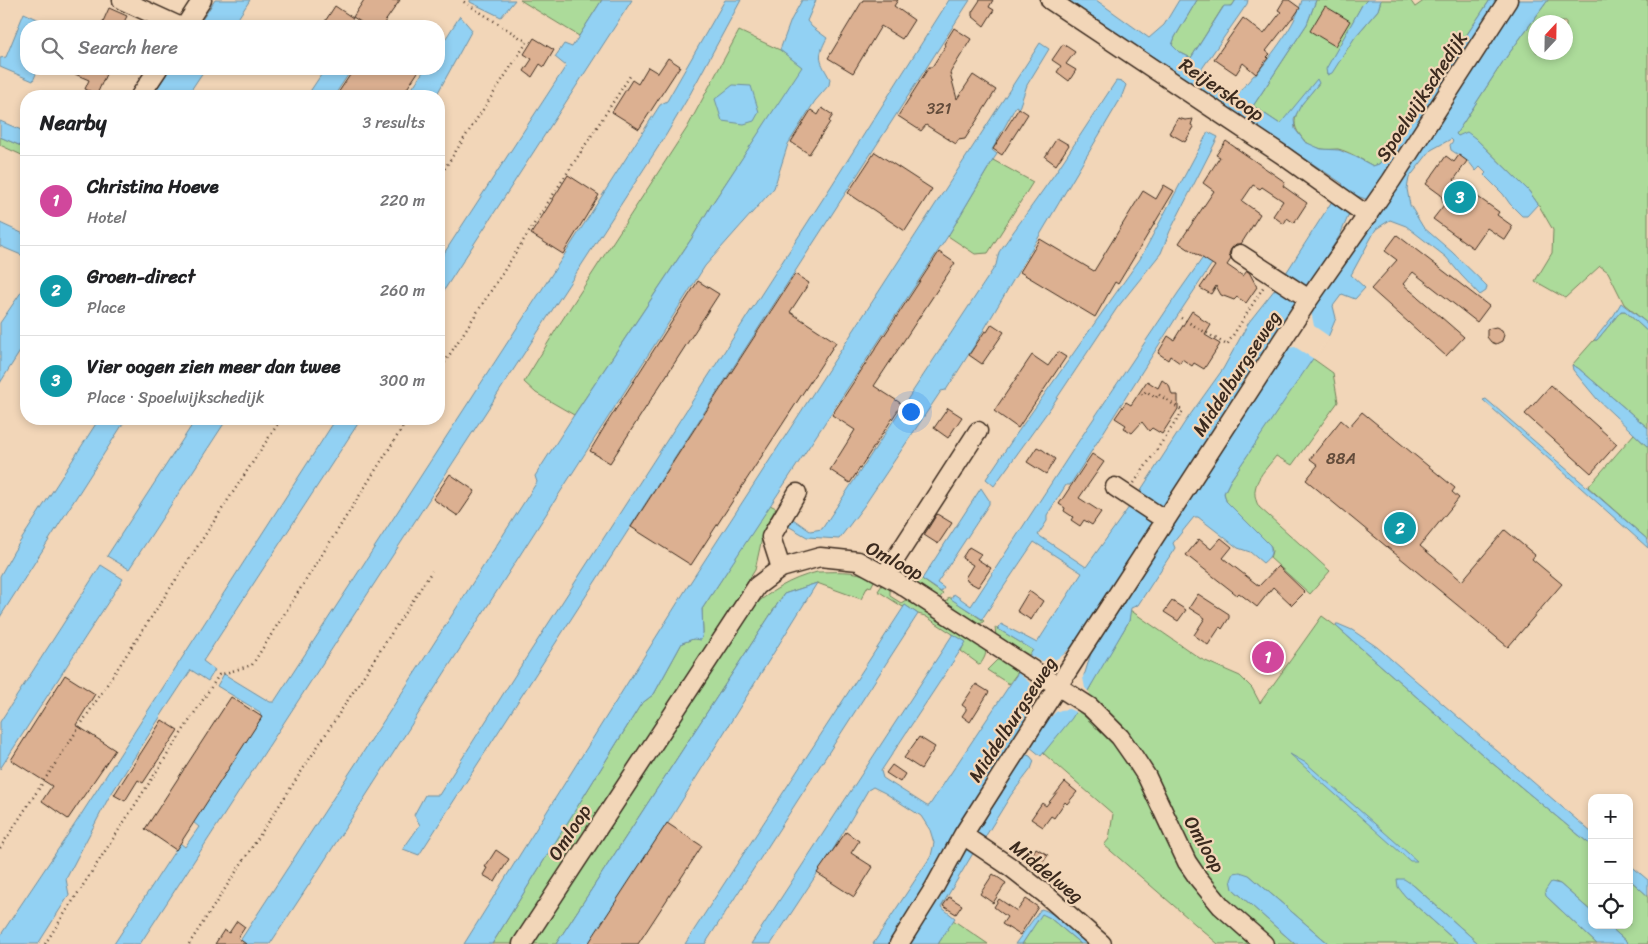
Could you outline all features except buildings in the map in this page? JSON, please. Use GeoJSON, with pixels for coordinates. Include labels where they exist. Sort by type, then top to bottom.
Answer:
{"type":"FeatureCollection","features":[{"type":"Feature","properties":{"kind":"street"},"geometry":{"type":"LineString","coordinates":[[122,0],[166,20]]}},
{"type":"Feature","properties":{"kind":"street"},"geometry":{"type":"LineString","coordinates":[[189,20],[202,0]]}},
{"type":"Feature","properties":{"kind":"street","name":"Reijerskoop"},"geometry":{"type":"LineString","coordinates":[[1050,0],[1363,212]]}},
{"type":"Feature","properties":{"kind":"street","name":"Spoelwijkschedijk"},"geometry":{"type":"LineString","coordinates":[[1363,212],[1508,0]]}},
{"type":"Feature","properties":{"kind":"street"},"geometry":{"type":"LineString","coordinates":[[144,90],[154,75]]}},
{"type":"Feature","properties":{"kind":"street","name":"Middelburgseweg"},"geometry":{"type":"LineString","coordinates":[[899,944],[934,888],[963,834],[1306,297],[1363,212]]}},
{"type":"Feature","properties":{"kind":"street"},"geometry":{"type":"LineString","coordinates":[[1240,254],[1306,297]]}},
{"type":"Feature","properties":{"kind":"street"},"geometry":{"type":"LineString","coordinates":[[884,575],[978,431]]}},
{"type":"Feature","properties":{"kind":"street"},"geometry":{"type":"LineString","coordinates":[[781,568],[771,537],[796,493]]}},
{"type":"Feature","properties":{"kind":"street"},"geometry":{"type":"LineString","coordinates":[[1124,493],[1165,520]]}},
{"type":"Feature","properties":{"kind":"street","name":"Omloop"},"geometry":{"type":"LineString","coordinates":[[522,944],[757,586],[781,568],[820,557],[858,561],[884,575],[1090,707],[1120,737],[1147,777],[1187,862],[1198,878],[1221,906],[1264,944]]}},
{"type":"Feature","properties":{"kind":"street","name":"Middelweg"},"geometry":{"type":"LineString","coordinates":[[963,834],[1010,866],[1102,944]]}},
{"type":"Feature","properties":{"kind":"path"},"geometry":{"type":"LineString","coordinates":[[445,168],[527,42],[460,0]]}},
{"type":"Feature","properties":{"kind":"path"},"geometry":{"type":"LineString","coordinates":[[445,362],[630,76]]}},
{"type":"Feature","properties":{"kind":"path","name":"Middelburgseweg"},"geometry":{"type":"LineString","coordinates":[[1181,318],[1227,345],[1274,275]]}},
{"type":"Feature","properties":{"kind":"path","name":"Middelburgseweg"},"geometry":{"type":"LineString","coordinates":[[1124,493],[1139,478],[1183,411],[1158,394],[1156,398],[1146,391],[1143,395],[1140,393]]}},
{"type":"Feature","properties":{"kind":"path"},"geometry":{"type":"LineString","coordinates":[[0,848],[277,425]]}},
{"type":"Feature","properties":{"kind":"path"},"geometry":{"type":"LineString","coordinates":[[45,944],[219,675],[252,665],[404,425]]}},
{"type":"Feature","properties":{"kind":"path"},"geometry":{"type":"LineString","coordinates":[[189,944],[432,571]]}},
{"type":"Feature","properties":{"kind":"green space"},"geometry":{"type":"Polygon","coordinates":[[[520,0],[602,0],[579,36],[520,0]]]}},
{"type":"Feature","properties":{"kind":"green space"},"geometry":{"type":"Polygon","coordinates":[[[1197,0],[1236,0],[1232,6],[1223,7],[1191,58],[1179,52],[1172,45],[1197,0]]]}},
{"type":"Feature","properties":{"kind":"green space"},"geometry":{"type":"Polygon","coordinates":[[[1316,0],[1367,0],[1362,5],[1327,69],[1327,75],[1378,10],[1381,0],[1410,0],[1415,7],[1425,0],[1490,0],[1379,164],[1373,166],[1338,149],[1315,147],[1302,138],[1296,128],[1296,115],[1304,101],[1319,83],[1280,124],[1253,106],[1307,24],[1316,0]]]}},
{"type":"Feature","properties":{"kind":"green space"},"geometry":{"type":"Polygon","coordinates":[[[1548,0],[1648,0],[1648,324],[1624,304],[1608,272],[1600,266],[1565,298],[1535,281],[1552,253],[1553,230],[1528,190],[1475,138],[1458,136],[1456,134],[1502,63],[1528,27],[1528,60],[1573,60],[1573,15],[1537,15],[1548,0]]]}},
{"type":"Feature","properties":{"kind":"green space"},"geometry":{"type":"Polygon","coordinates":[[[739,31],[780,50],[803,67],[574,415],[536,393],[524,382],[687,128],[739,31]]]}},
{"type":"Feature","properties":{"kind":"green space"},"geometry":{"type":"Polygon","coordinates":[[[0,137],[20,145],[20,154],[0,145],[0,137]]]}},
{"type":"Feature","properties":{"kind":"green space"},"geometry":{"type":"Polygon","coordinates":[[[993,160],[1033,182],[988,253],[975,254],[948,236],[993,160]]]}},
{"type":"Feature","properties":{"kind":"green space"},"geometry":{"type":"Polygon","coordinates":[[[1621,311],[1625,311],[1648,332],[1648,428],[1578,368],[1572,365],[1594,340],[1597,340],[1621,311]]]}},
{"type":"Feature","properties":{"kind":"green space"},"geometry":{"type":"Polygon","coordinates":[[[1312,358],[1333,373],[1338,402],[1292,465],[1276,456],[1258,480],[1255,492],[1259,507],[1330,571],[1310,594],[1270,558],[1272,551],[1270,545],[1226,501],[1224,493],[1230,481],[1312,358]]]}},
{"type":"Feature","properties":{"kind":"green space"},"geometry":{"type":"Polygon","coordinates":[[[1634,434],[1648,447],[1648,540],[1588,487],[1634,434]]]}},
{"type":"Feature","properties":{"kind":"green space"},"geometry":{"type":"Polygon","coordinates":[[[770,505],[776,508],[764,529],[755,570],[514,944],[492,944],[641,704],[654,694],[682,643],[703,633],[702,609],[770,505]]]}},
{"type":"Feature","properties":{"kind":"green space"},"geometry":{"type":"Polygon","coordinates":[[[899,563],[943,594],[938,600],[899,573],[897,570],[899,563]]]}},
{"type":"Feature","properties":{"kind":"green space"},"geometry":{"type":"Polygon","coordinates":[[[817,572],[855,573],[869,577],[874,581],[871,587],[868,586],[861,599],[817,583],[784,594],[556,944],[530,944],[750,608],[781,586],[797,578],[817,572]]]}},
{"type":"Feature","properties":{"kind":"green space"},"geometry":{"type":"Polygon","coordinates":[[[882,585],[890,587],[890,596],[901,603],[909,598],[984,646],[986,654],[980,665],[961,651],[965,642],[925,616],[918,614],[905,605],[903,607],[878,591],[882,585]]]}},
{"type":"Feature","properties":{"kind":"green space"},"geometry":{"type":"Polygon","coordinates":[[[949,597],[984,621],[978,626],[945,604],[949,597]]]}},
{"type":"Feature","properties":{"kind":"green space"},"geometry":{"type":"Polygon","coordinates":[[[1130,610],[1201,659],[1240,676],[1252,688],[1260,703],[1322,616],[1491,762],[1588,843],[1588,908],[1560,884],[1555,882],[1546,896],[1597,944],[1479,944],[1413,885],[1405,896],[1459,944],[1329,944],[1249,875],[1233,889],[1295,944],[1272,944],[1243,918],[1194,861],[1140,750],[1117,720],[1087,693],[1129,621],[1130,610]]]}},
{"type":"Feature","properties":{"kind":"green space"},"geometry":{"type":"Polygon","coordinates":[[[995,627],[1033,650],[1029,655],[996,637],[995,627]]]}},
{"type":"Feature","properties":{"kind":"green space"},"geometry":{"type":"Polygon","coordinates":[[[1003,659],[1018,672],[1009,684],[987,670],[997,660],[1003,659]]]}},
{"type":"Feature","properties":{"kind":"green space"},"geometry":{"type":"Polygon","coordinates":[[[1077,710],[1103,732],[1121,751],[1252,944],[1218,944],[1104,845],[1109,839],[1113,814],[1043,753],[1077,710]]]}},
{"type":"Feature","properties":{"kind":"green space"},"geometry":{"type":"Polygon","coordinates":[[[1633,883],[1648,896],[1648,944],[1629,944],[1612,929],[1633,929],[1633,883]]]}},
{"type":"Feature","properties":{"kind":"green space"},"geometry":{"type":"Polygon","coordinates":[[[1042,913],[1050,918],[1081,944],[1022,944],[1042,913]]]}},
{"type":"Feature","properties":{"kind":"green space"},"geometry":{"type":"Polygon","coordinates":[[[953,920],[988,944],[938,944],[953,920]]]}},
{"type":"Feature","properties":{"kind":"water"},"geometry":{"type":"Polygon","coordinates":[[[215,0],[250,0],[237,20],[202,20],[215,0]]]}},
{"type":"Feature","properties":{"kind":"water"},"geometry":{"type":"Polygon","coordinates":[[[470,0],[515,0],[501,17],[470,2],[470,0]]]}},
{"type":"Feature","properties":{"kind":"water"},"geometry":{"type":"Polygon","coordinates":[[[602,0],[632,0],[445,289],[445,252],[566,66],[555,57],[564,44],[572,47],[602,0]]]}},
{"type":"Feature","properties":{"kind":"water"},"geometry":{"type":"Polygon","coordinates":[[[725,0],[741,0],[666,135],[140,944],[114,944],[180,843],[185,847],[199,827],[193,822],[261,718],[260,712],[217,686],[224,674],[270,702],[274,702],[660,105],[667,101],[725,0]]]}},
{"type":"Feature","properties":{"kind":"water"},"geometry":{"type":"Polygon","coordinates":[[[802,0],[816,0],[807,21],[827,38],[820,55],[830,79],[829,85],[815,101],[788,144],[774,188],[705,266],[270,944],[238,944],[537,482],[535,476],[574,415],[692,238],[712,204],[802,67],[780,50],[791,20],[802,0]]]}},
{"type":"Feature","properties":{"kind":"water"},"geometry":{"type":"Polygon","coordinates":[[[949,0],[970,0],[419,855],[403,849],[420,825],[414,815],[425,795],[439,795],[949,0]]]}},
{"type":"Feature","properties":{"kind":"water"},"geometry":{"type":"Polygon","coordinates":[[[1068,0],[1096,0],[1149,38],[1164,25],[1179,0],[1197,0],[1172,45],[1179,52],[1191,58],[1224,6],[1232,6],[1236,0],[1248,0],[1201,70],[1202,76],[1220,92],[1220,95],[1229,100],[1233,99],[1256,75],[1276,49],[1289,30],[1302,0],[1316,0],[1307,24],[1253,106],[1280,124],[1317,79],[1319,83],[1301,105],[1294,119],[1295,129],[1305,142],[1321,149],[1339,150],[1373,166],[1379,164],[1386,156],[1490,0],[1500,0],[1371,201],[1357,196],[1340,235],[1306,289],[1075,644],[1059,659],[1036,698],[1023,725],[949,840],[942,858],[893,944],[873,944],[931,856],[934,843],[930,830],[921,816],[873,787],[868,790],[834,848],[771,944],[751,944],[953,634],[966,642],[881,771],[883,778],[927,806],[929,806],[1033,650],[998,629],[1001,624],[1037,643],[1082,573],[1034,542],[982,619],[951,599],[954,594],[971,606],[1084,433],[1233,215],[1221,250],[1070,485],[1066,485],[1047,515],[1047,521],[1038,535],[1086,567],[1137,496],[1185,422],[1223,369],[1249,322],[1279,284],[1343,184],[1068,0]]]}},
{"type":"Feature","properties":{"kind":"water"},"geometry":{"type":"Polygon","coordinates":[[[1367,0],[1381,0],[1378,10],[1355,37],[1332,73],[1327,75],[1326,69],[1362,5],[1367,0]]]}},
{"type":"Feature","properties":{"kind":"water"},"geometry":{"type":"Polygon","coordinates":[[[1514,0],[1548,0],[1537,15],[1528,15],[1528,27],[1502,63],[1456,134],[1458,136],[1467,132],[1475,138],[1528,190],[1538,204],[1527,216],[1522,216],[1484,175],[1486,173],[1480,167],[1476,171],[1469,162],[1451,150],[1450,145],[1453,141],[1451,139],[1431,150],[1409,178],[1407,189],[1410,205],[1423,227],[1487,286],[1486,291],[1480,295],[1446,257],[1406,226],[1390,220],[1376,229],[1351,275],[1365,288],[1355,299],[1342,294],[1333,306],[1336,318],[1329,335],[1230,481],[1224,493],[1226,501],[1270,545],[1271,553],[1269,557],[1263,563],[1250,552],[1238,548],[1198,517],[1194,517],[1173,543],[1175,548],[1138,605],[1131,608],[1129,621],[1072,718],[1041,756],[1030,747],[1035,736],[1085,673],[1091,653],[1300,332],[1332,279],[1514,0]]]}},
{"type":"Feature","properties":{"kind":"water"},"geometry":{"type":"Polygon","coordinates":[[[24,13],[40,20],[21,20],[24,13]]]}},
{"type":"Feature","properties":{"kind":"water"},"geometry":{"type":"Polygon","coordinates":[[[460,16],[472,30],[439,90],[411,90],[421,75],[445,75],[445,40],[460,16]]]}},
{"type":"Feature","properties":{"kind":"water"},"geometry":{"type":"Polygon","coordinates":[[[20,23],[20,75],[36,75],[33,81],[0,67],[0,58],[6,57],[20,23]]]}},
{"type":"Feature","properties":{"kind":"water"},"geometry":{"type":"Polygon","coordinates":[[[1040,43],[1049,49],[1027,85],[1019,108],[1016,106],[992,150],[997,154],[948,236],[702,609],[703,633],[701,640],[693,639],[682,643],[654,694],[641,704],[492,944],[464,944],[690,583],[1040,43]]]}},
{"type":"Feature","properties":{"kind":"water"},"geometry":{"type":"Polygon","coordinates":[[[166,75],[201,75],[191,90],[156,90],[166,75]]]}},
{"type":"Feature","properties":{"kind":"water"},"geometry":{"type":"Polygon","coordinates":[[[321,75],[348,75],[338,90],[311,90],[321,75]]]}},
{"type":"Feature","properties":{"kind":"water"},"geometry":{"type":"Polygon","coordinates":[[[1116,81],[1123,82],[1126,85],[1121,98],[976,343],[946,390],[941,391],[864,506],[839,539],[807,537],[788,526],[793,519],[810,531],[822,529],[996,265],[999,252],[1056,172],[1116,81]]]}},
{"type":"Feature","properties":{"kind":"water"},"geometry":{"type":"Polygon","coordinates":[[[733,85],[751,86],[759,112],[754,121],[744,124],[722,121],[715,99],[733,85]]]}},
{"type":"Feature","properties":{"kind":"water"},"geometry":{"type":"Polygon","coordinates":[[[0,121],[20,129],[20,145],[0,137],[0,121]]]}},
{"type":"Feature","properties":{"kind":"water"},"geometry":{"type":"Polygon","coordinates":[[[1208,132],[1218,137],[1170,231],[1161,253],[1117,308],[1051,407],[994,486],[986,479],[1140,259],[1208,132]]]}},
{"type":"Feature","properties":{"kind":"water"},"geometry":{"type":"Polygon","coordinates":[[[0,223],[20,232],[20,254],[0,246],[0,223]]]}},
{"type":"Feature","properties":{"kind":"water"},"geometry":{"type":"Polygon","coordinates":[[[20,294],[20,351],[0,383],[0,323],[20,294]]]}},
{"type":"Feature","properties":{"kind":"water"},"geometry":{"type":"Polygon","coordinates":[[[1621,303],[1648,324],[1648,332],[1625,311],[1621,311],[1597,340],[1594,340],[1614,315],[1621,303]]]}},
{"type":"Feature","properties":{"kind":"water"},"geometry":{"type":"Polygon","coordinates":[[[1572,365],[1578,368],[1648,428],[1648,447],[1597,399],[1573,370],[1572,365]]]}},
{"type":"Feature","properties":{"kind":"water"},"geometry":{"type":"Polygon","coordinates":[[[1486,399],[1648,540],[1648,548],[1483,400],[1486,399]]]}},
{"type":"Feature","properties":{"kind":"water"},"geometry":{"type":"Polygon","coordinates":[[[95,425],[122,425],[0,617],[0,576],[95,425]]]}},
{"type":"Feature","properties":{"kind":"water"},"geometry":{"type":"Polygon","coordinates":[[[192,425],[223,425],[129,569],[107,556],[192,425]]]}},
{"type":"Feature","properties":{"kind":"water"},"geometry":{"type":"Polygon","coordinates":[[[332,425],[357,425],[203,661],[215,670],[208,681],[191,670],[108,799],[66,879],[69,895],[38,944],[0,944],[0,936],[75,824],[332,425]]]}},
{"type":"Feature","properties":{"kind":"water"},"geometry":{"type":"Polygon","coordinates":[[[981,488],[989,500],[989,504],[937,583],[944,588],[941,592],[922,579],[981,488]]]}},
{"type":"Feature","properties":{"kind":"water"},"geometry":{"type":"Polygon","coordinates":[[[101,565],[123,579],[0,769],[0,722],[101,565]]]}},
{"type":"Feature","properties":{"kind":"water"},"geometry":{"type":"Polygon","coordinates":[[[817,583],[668,823],[590,944],[556,944],[784,594],[817,583]]]}},
{"type":"Feature","properties":{"kind":"water"},"geometry":{"type":"Polygon","coordinates":[[[905,605],[918,614],[705,944],[685,944],[905,605]]]}},
{"type":"Feature","properties":{"kind":"water"},"geometry":{"type":"Polygon","coordinates":[[[1336,624],[1352,630],[1377,647],[1588,830],[1588,843],[1491,762],[1337,627],[1336,624]]]}},
{"type":"Feature","properties":{"kind":"water"},"geometry":{"type":"Polygon","coordinates":[[[1024,754],[1030,756],[1034,761],[1031,769],[1011,795],[982,842],[975,836],[985,813],[991,809],[1002,793],[1002,785],[1024,754]]]}},
{"type":"Feature","properties":{"kind":"water"},"geometry":{"type":"Polygon","coordinates":[[[1290,754],[1306,763],[1417,861],[1410,861],[1290,754]]]}},
{"type":"Feature","properties":{"kind":"water"},"geometry":{"type":"Polygon","coordinates":[[[965,847],[975,850],[941,907],[955,918],[938,944],[905,944],[965,847]]]}},
{"type":"Feature","properties":{"kind":"water"},"geometry":{"type":"Polygon","coordinates":[[[1633,867],[1648,880],[1648,896],[1633,883],[1633,867]]]}},
{"type":"Feature","properties":{"kind":"water"},"geometry":{"type":"Polygon","coordinates":[[[1240,872],[1249,875],[1329,944],[1295,944],[1233,889],[1231,880],[1234,873],[1240,872]]]}},
{"type":"Feature","properties":{"kind":"water"},"geometry":{"type":"Polygon","coordinates":[[[1397,879],[1404,879],[1413,885],[1479,944],[1459,944],[1405,896],[1398,887],[1397,879]]]}},
{"type":"Feature","properties":{"kind":"water"},"geometry":{"type":"Polygon","coordinates":[[[1551,882],[1560,884],[1588,908],[1588,929],[1612,929],[1629,944],[1597,944],[1546,896],[1545,891],[1551,882]]]}},
{"type":"Feature","properties":{"kind":"water"},"geometry":{"type":"Polygon","coordinates":[[[1041,909],[1060,919],[1092,944],[1081,944],[1050,918],[1042,914],[1022,944],[1015,944],[1041,909]]]}},
{"type":"Feature","properties":{"kind":"pier"},"geometry":{"type":"Polygon","coordinates":[[[1311,311],[1314,326],[1330,337],[1314,359],[1295,347],[1287,348],[1311,311]]]}},
{"type":"Feature","properties":{"kind":"pier"},"geometry":{"type":"Polygon","coordinates":[[[1077,642],[1077,646],[1061,660],[1039,695],[1026,725],[1023,723],[1035,699],[1035,694],[1032,685],[1016,671],[1027,654],[1041,661],[1053,661],[1063,655],[1077,642]]]}},
{"type":"Feature","properties":{"kind":"pier"},"geometry":{"type":"Polygon","coordinates":[[[1091,650],[1083,678],[1085,688],[1090,693],[1078,713],[1069,709],[1056,712],[1036,732],[1083,672],[1091,650]]]}},
{"type":"Feature","properties":{"kind":"place","name":"Vier oogen zien meer dan twee"},"geometry":{"type":"Point","coordinates":[1460,197]}},
{"type":"Feature","properties":{"kind":"place","name":"Groen-direct"},"geometry":{"type":"Point","coordinates":[1400,528]}},
{"type":"Feature","properties":{"kind":"place","name":"Christina Hoeve"},"geometry":{"type":"Point","coordinates":[1268,657]}}]}
